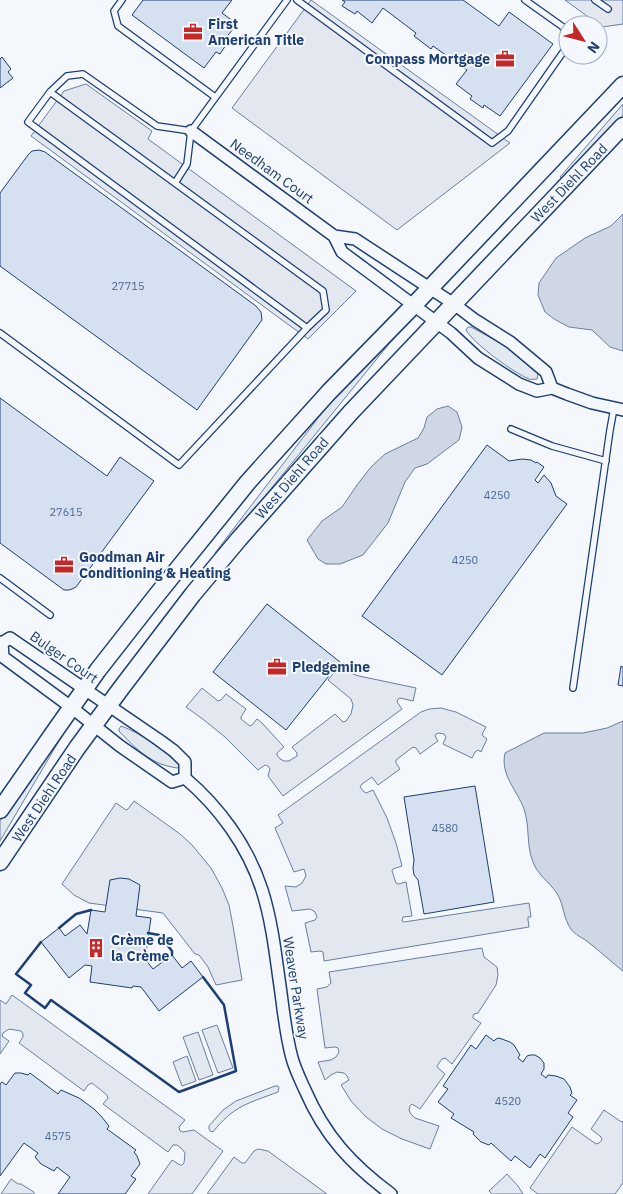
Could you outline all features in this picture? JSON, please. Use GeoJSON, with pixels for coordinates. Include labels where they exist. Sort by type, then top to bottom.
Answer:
{"type":"FeatureCollection","features":[{"type":"Feature","properties":{"kind":"street","name":"West Diehl Road"},"geometry":{"type":"LineString","coordinates":[[0,810],[84,689],[248,482],[329,392],[623,85]]}},
{"type":"Feature","properties":{"kind":"street","name":"West Diehl Road"},"geometry":{"type":"LineString","coordinates":[[0,862],[77,748],[108,706],[193,594],[244,533],[351,412],[623,126]]}},
{"type":"Feature","properties":{"kind":"street","name":"Needham Court"},"geometry":{"type":"LineString","coordinates":[[191,132],[334,236],[342,252],[437,322]]}},
{"type":"Feature","properties":{"kind":"street","name":"Needham Court"},"geometry":{"type":"LineString","coordinates":[[334,236],[355,239],[454,304]]}},
{"type":"Feature","properties":{"kind":"street"},"geometry":{"type":"LineString","coordinates":[[454,304],[510,342],[546,372],[552,388]]}},
{"type":"Feature","properties":{"kind":"street"},"geometry":{"type":"LineString","coordinates":[[437,322],[452,333],[478,358],[519,384],[537,392],[552,388],[619,409]]}},
{"type":"Feature","properties":{"kind":"street","name":"Bulger Court"},"geometry":{"type":"LineString","coordinates":[[94,725],[3,657],[1,642],[10,638],[108,706]]}},
{"type":"Feature","properties":{"kind":"street"},"geometry":{"type":"LineString","coordinates":[[94,725],[120,746],[172,782],[185,778],[185,762],[174,751],[108,706]]}},
{"type":"Feature","properties":{"kind":"street","name":"Weaver Parkway"},"geometry":{"type":"LineString","coordinates":[[185,778],[202,792],[224,818],[245,850],[260,883],[270,924],[292,1058],[311,1104],[330,1136],[342,1151],[365,1174],[390,1194]]}},
{"type":"Feature","properties":{"kind":"lane"},"geometry":{"type":"LineString","coordinates":[[122,0],[114,11],[118,26],[215,97]]}},
{"type":"Feature","properties":{"kind":"lane"},"geometry":{"type":"LineString","coordinates":[[174,183],[187,164],[191,132],[287,0]]}},
{"type":"Feature","properties":{"kind":"lane"},"geometry":{"type":"LineString","coordinates":[[297,0],[492,143],[508,132],[558,59]]}},
{"type":"Feature","properties":{"kind":"lane"},"geometry":{"type":"LineString","coordinates":[[526,0],[558,23]]}},
{"type":"Feature","properties":{"kind":"lane"},"geometry":{"type":"LineString","coordinates":[[595,0],[608,9]]}},
{"type":"Feature","properties":{"kind":"lane"},"geometry":{"type":"LineString","coordinates":[[191,132],[157,126],[83,74],[67,76],[50,92],[28,122],[307,328]]}},
{"type":"Feature","properties":{"kind":"lane"},"geometry":{"type":"LineString","coordinates":[[0,333],[179,465],[326,310],[323,292],[50,92]]}},
{"type":"Feature","properties":{"kind":"lane"},"geometry":{"type":"LineString","coordinates":[[573,688],[606,462],[619,409]]}},
{"type":"Feature","properties":{"kind":"lane"},"geometry":{"type":"LineString","coordinates":[[511,428],[552,446],[606,462]]}},
{"type":"Feature","properties":{"kind":"lane"},"geometry":{"type":"LineString","coordinates":[[0,578],[50,615]]}},
{"type":"Feature","properties":{"kind":"shaded area"},"geometry":{"type":"Polygon","coordinates":[[[311,0],[510,143],[397,230],[232,108],[311,0]]]}},
{"type":"Feature","properties":{"kind":"shaded area"},"geometry":{"type":"Polygon","coordinates":[[[565,0],[623,0],[623,24],[608,26],[608,15],[586,15],[565,0]]]}},
{"type":"Feature","properties":{"kind":"shaded area"},"geometry":{"type":"Polygon","coordinates":[[[86,84],[152,131],[148,139],[356,291],[308,339],[31,136],[64,91],[86,84]]]}},
{"type":"Feature","properties":{"kind":"shaded area"},"geometry":{"type":"Polygon","coordinates":[[[623,104],[623,115],[563,180],[560,177],[623,104]]]}},
{"type":"Feature","properties":{"kind":"shaded area"},"geometry":{"type":"Polygon","coordinates":[[[623,214],[623,351],[610,347],[592,330],[569,327],[554,319],[545,312],[538,295],[539,283],[556,258],[585,238],[611,226],[623,214]]]}},
{"type":"Feature","properties":{"kind":"shaded area"},"geometry":{"type":"Polygon","coordinates":[[[468,327],[499,342],[517,355],[538,374],[537,379],[529,379],[522,376],[495,358],[470,336],[466,330],[468,327]]]}},
{"type":"Feature","properties":{"kind":"shaded area"},"geometry":{"type":"Polygon","coordinates":[[[391,337],[393,339],[217,555],[215,553],[334,397],[391,337]]]}},
{"type":"Feature","properties":{"kind":"shaded area"},"geometry":{"type":"Polygon","coordinates":[[[448,406],[457,412],[462,427],[459,440],[427,464],[415,468],[405,482],[388,523],[363,555],[340,564],[326,564],[318,559],[307,540],[322,521],[342,507],[371,467],[385,454],[418,438],[424,428],[427,417],[437,409],[448,406]]]}},
{"type":"Feature","properties":{"kind":"shaded area"},"geometry":{"type":"Polygon","coordinates":[[[341,664],[353,674],[359,676],[416,688],[413,701],[398,699],[397,702],[402,709],[283,796],[268,776],[270,769],[268,766],[265,765],[258,770],[225,737],[186,707],[202,688],[218,701],[226,694],[246,709],[241,719],[250,726],[257,719],[262,723],[284,747],[277,755],[284,761],[289,761],[297,756],[292,747],[335,714],[343,722],[351,714],[353,705],[351,699],[328,680],[341,664]]]}},
{"type":"Feature","properties":{"kind":"shaded area"},"geometry":{"type":"Polygon","coordinates":[[[441,708],[456,712],[486,727],[482,734],[487,739],[481,752],[478,750],[475,752],[472,758],[443,744],[446,737],[444,734],[439,733],[435,736],[438,741],[420,754],[413,747],[396,760],[400,769],[378,785],[372,777],[360,787],[366,793],[373,790],[387,818],[396,843],[402,866],[392,871],[396,883],[406,882],[412,916],[403,917],[402,921],[529,903],[531,917],[528,917],[529,927],[324,961],[323,952],[311,952],[305,923],[315,920],[317,917],[315,912],[310,909],[292,911],[285,886],[296,887],[302,883],[306,876],[304,869],[294,872],[275,828],[283,823],[278,815],[421,712],[441,708]]]}},
{"type":"Feature","properties":{"kind":"shaded area"},"geometry":{"type":"Polygon","coordinates":[[[623,721],[623,971],[570,928],[558,896],[540,874],[531,856],[524,809],[507,775],[504,761],[505,753],[544,733],[583,733],[607,728],[623,721]]]}},
{"type":"Feature","properties":{"kind":"shaded area"},"geometry":{"type":"Polygon","coordinates":[[[121,726],[152,742],[173,759],[179,767],[163,765],[144,754],[133,746],[119,731],[121,726]]]}},
{"type":"Feature","properties":{"kind":"shaded area"},"geometry":{"type":"Polygon","coordinates":[[[60,734],[62,736],[0,841],[0,821],[60,734]]]}},
{"type":"Feature","properties":{"kind":"shaded area"},"geometry":{"type":"Polygon","coordinates":[[[134,801],[180,834],[211,868],[229,905],[242,980],[216,985],[208,967],[199,955],[195,954],[163,913],[89,903],[74,895],[62,884],[116,803],[126,810],[134,801]]]}},
{"type":"Feature","properties":{"kind":"shaded area"},"geometry":{"type":"Polygon","coordinates":[[[482,948],[484,957],[497,967],[498,975],[496,985],[478,1013],[473,1016],[473,1018],[481,1023],[452,1064],[445,1058],[437,1066],[445,1074],[420,1109],[412,1104],[410,1106],[409,1110],[415,1118],[439,1126],[430,1149],[402,1139],[382,1129],[365,1116],[351,1101],[341,1085],[349,1080],[344,1073],[337,1072],[325,1080],[318,1062],[331,1060],[339,1052],[338,1048],[335,1047],[325,1048],[317,989],[327,987],[331,983],[329,972],[482,948]]]}},
{"type":"Feature","properties":{"kind":"shaded area"},"geometry":{"type":"Polygon","coordinates":[[[12,995],[185,1120],[179,1127],[180,1131],[194,1130],[223,1151],[192,1194],[148,1194],[172,1160],[180,1165],[184,1163],[185,1153],[182,1149],[177,1145],[173,1145],[168,1152],[103,1104],[108,1098],[107,1095],[92,1083],[84,1091],[19,1043],[23,1037],[21,1031],[9,1029],[3,1033],[2,1036],[9,1041],[0,1054],[0,1000],[6,1004],[12,995]]]}},
{"type":"Feature","properties":{"kind":"shaded area"},"geometry":{"type":"Polygon","coordinates":[[[217,1025],[233,1068],[218,1073],[202,1030],[217,1025]]]}},
{"type":"Feature","properties":{"kind":"shaded area"},"geometry":{"type":"Polygon","coordinates":[[[198,1032],[213,1075],[199,1080],[183,1037],[198,1032]]]}},
{"type":"Feature","properties":{"kind":"shaded area"},"geometry":{"type":"Polygon","coordinates":[[[187,1056],[196,1081],[182,1086],[173,1062],[187,1056]]]}},
{"type":"Feature","properties":{"kind":"shaded area"},"geometry":{"type":"Polygon","coordinates":[[[275,1086],[279,1088],[278,1092],[242,1106],[220,1123],[213,1132],[210,1131],[209,1126],[223,1110],[236,1101],[275,1086]]]}},
{"type":"Feature","properties":{"kind":"shaded area"},"geometry":{"type":"Polygon","coordinates":[[[604,1110],[623,1122],[623,1183],[615,1194],[538,1194],[530,1188],[572,1127],[596,1144],[602,1140],[591,1129],[604,1110]]]}},
{"type":"Feature","properties":{"kind":"shaded area"},"geometry":{"type":"Polygon","coordinates":[[[258,1149],[268,1151],[327,1194],[207,1194],[234,1157],[245,1163],[254,1151],[258,1149]]]}},
{"type":"Feature","properties":{"kind":"shaded area"},"geometry":{"type":"Polygon","coordinates":[[[507,1174],[523,1194],[492,1194],[489,1191],[507,1174]]]}},
{"type":"Feature","properties":{"kind":"shaded area"},"geometry":{"type":"Polygon","coordinates":[[[11,1179],[34,1192],[34,1194],[1,1194],[11,1179]]]}},
{"type":"Feature","properties":{"kind":"building","name":"First American Title"},"geometry":{"type":"Polygon","coordinates":[[[143,0],[232,0],[222,13],[237,24],[225,39],[228,42],[220,54],[216,52],[204,68],[132,15],[143,0]]]}},
{"type":"Feature","properties":{"kind":"building"},"geometry":{"type":"Polygon","coordinates":[[[342,0],[463,0],[499,26],[509,12],[553,44],[500,116],[484,105],[483,108],[470,99],[472,96],[456,84],[467,70],[433,46],[431,49],[414,36],[416,33],[383,8],[372,23],[357,11],[355,14],[342,6],[345,2],[342,0]]]}},
{"type":"Feature","properties":{"kind":"building"},"geometry":{"type":"Polygon","coordinates":[[[2,57],[11,69],[8,72],[13,78],[0,88],[0,59],[2,57]]]}},
{"type":"Feature","properties":{"kind":"building"},"geometry":{"type":"Polygon","coordinates":[[[39,150],[45,152],[256,306],[261,312],[262,320],[197,410],[0,266],[0,193],[28,155],[32,151],[39,150]]]}},
{"type":"Feature","properties":{"kind":"building"},"geometry":{"type":"Polygon","coordinates":[[[0,398],[107,476],[120,457],[154,481],[76,587],[72,589],[64,590],[0,543],[0,398]]]}},
{"type":"Feature","properties":{"kind":"building"},"geometry":{"type":"Polygon","coordinates":[[[487,445],[509,461],[531,460],[544,467],[535,480],[538,483],[544,475],[551,483],[556,496],[567,504],[442,675],[362,616],[487,445]]]}},
{"type":"Feature","properties":{"kind":"building","name":"Pledgemine"},"geometry":{"type":"Polygon","coordinates":[[[267,604],[340,662],[286,730],[213,672],[267,604]]]}},
{"type":"Feature","properties":{"kind":"building"},"geometry":{"type":"Polygon","coordinates":[[[621,666],[623,667],[623,686],[618,685],[621,666]]]}},
{"type":"Feature","properties":{"kind":"building"},"geometry":{"type":"Polygon","coordinates":[[[475,786],[494,902],[424,914],[418,880],[414,875],[414,860],[404,797],[475,786]]]}},
{"type":"Feature","properties":{"kind":"building","name":"Crème de la Crème"},"geometry":{"type":"Polygon","coordinates":[[[129,879],[140,885],[136,916],[151,918],[145,959],[153,969],[172,955],[182,968],[191,961],[203,977],[159,1011],[141,987],[133,986],[132,988],[90,982],[92,966],[85,965],[69,978],[41,942],[59,928],[65,936],[80,925],[87,934],[91,910],[105,912],[110,880],[129,879]]]}},
{"type":"Feature","properties":{"kind":"building"},"geometry":{"type":"Polygon","coordinates":[[[486,1035],[494,1041],[499,1038],[510,1042],[520,1055],[518,1058],[523,1062],[530,1055],[540,1058],[544,1063],[544,1069],[541,1074],[546,1078],[548,1075],[564,1079],[570,1087],[572,1093],[570,1095],[577,1100],[568,1113],[573,1117],[545,1158],[540,1154],[530,1168],[515,1156],[511,1161],[491,1143],[489,1145],[481,1142],[473,1134],[474,1132],[451,1118],[454,1114],[438,1102],[448,1089],[443,1086],[471,1045],[476,1049],[486,1035]]]}},
{"type":"Feature","properties":{"kind":"building"},"geometry":{"type":"Polygon","coordinates":[[[15,1073],[28,1075],[30,1073],[58,1094],[61,1090],[79,1098],[101,1116],[109,1126],[107,1129],[136,1150],[134,1152],[140,1164],[131,1176],[136,1179],[125,1194],[58,1194],[70,1177],[57,1167],[54,1171],[41,1164],[35,1157],[38,1153],[24,1143],[0,1176],[0,1084],[2,1082],[6,1085],[15,1073]]]}},
{"type":"Feature","properties":{"kind":"wall"},"geometry":{"type":"LineString","coordinates":[[59,928],[76,914],[91,910]]}},
{"type":"Feature","properties":{"kind":"wall"},"geometry":{"type":"LineString","coordinates":[[148,933],[159,935],[172,951],[172,955]]}},
{"type":"Feature","properties":{"kind":"wall"},"geometry":{"type":"LineString","coordinates":[[41,942],[16,974],[31,985],[25,993],[45,1008],[51,1000],[179,1092],[236,1071],[224,1005],[203,977]]}},
{"type":"Feature","properties":{"kind":"place","name":"First American Title"},"geometry":{"type":"Point","coordinates":[193,32]}},
{"type":"Feature","properties":{"kind":"place","name":"Compass Mortgage"},"geometry":{"type":"Point","coordinates":[505,59]}},
{"type":"Feature","properties":{"kind":"place","name":"Goodman Air Conditioning & Heating"},"geometry":{"type":"Point","coordinates":[64,565]}},
{"type":"Feature","properties":{"kind":"place","name":"Pledgemine"},"geometry":{"type":"Point","coordinates":[277,667]}},
{"type":"Feature","properties":{"kind":"place","name":"Crème de la Crème"},"geometry":{"type":"Point","coordinates":[96,948]}}]}
